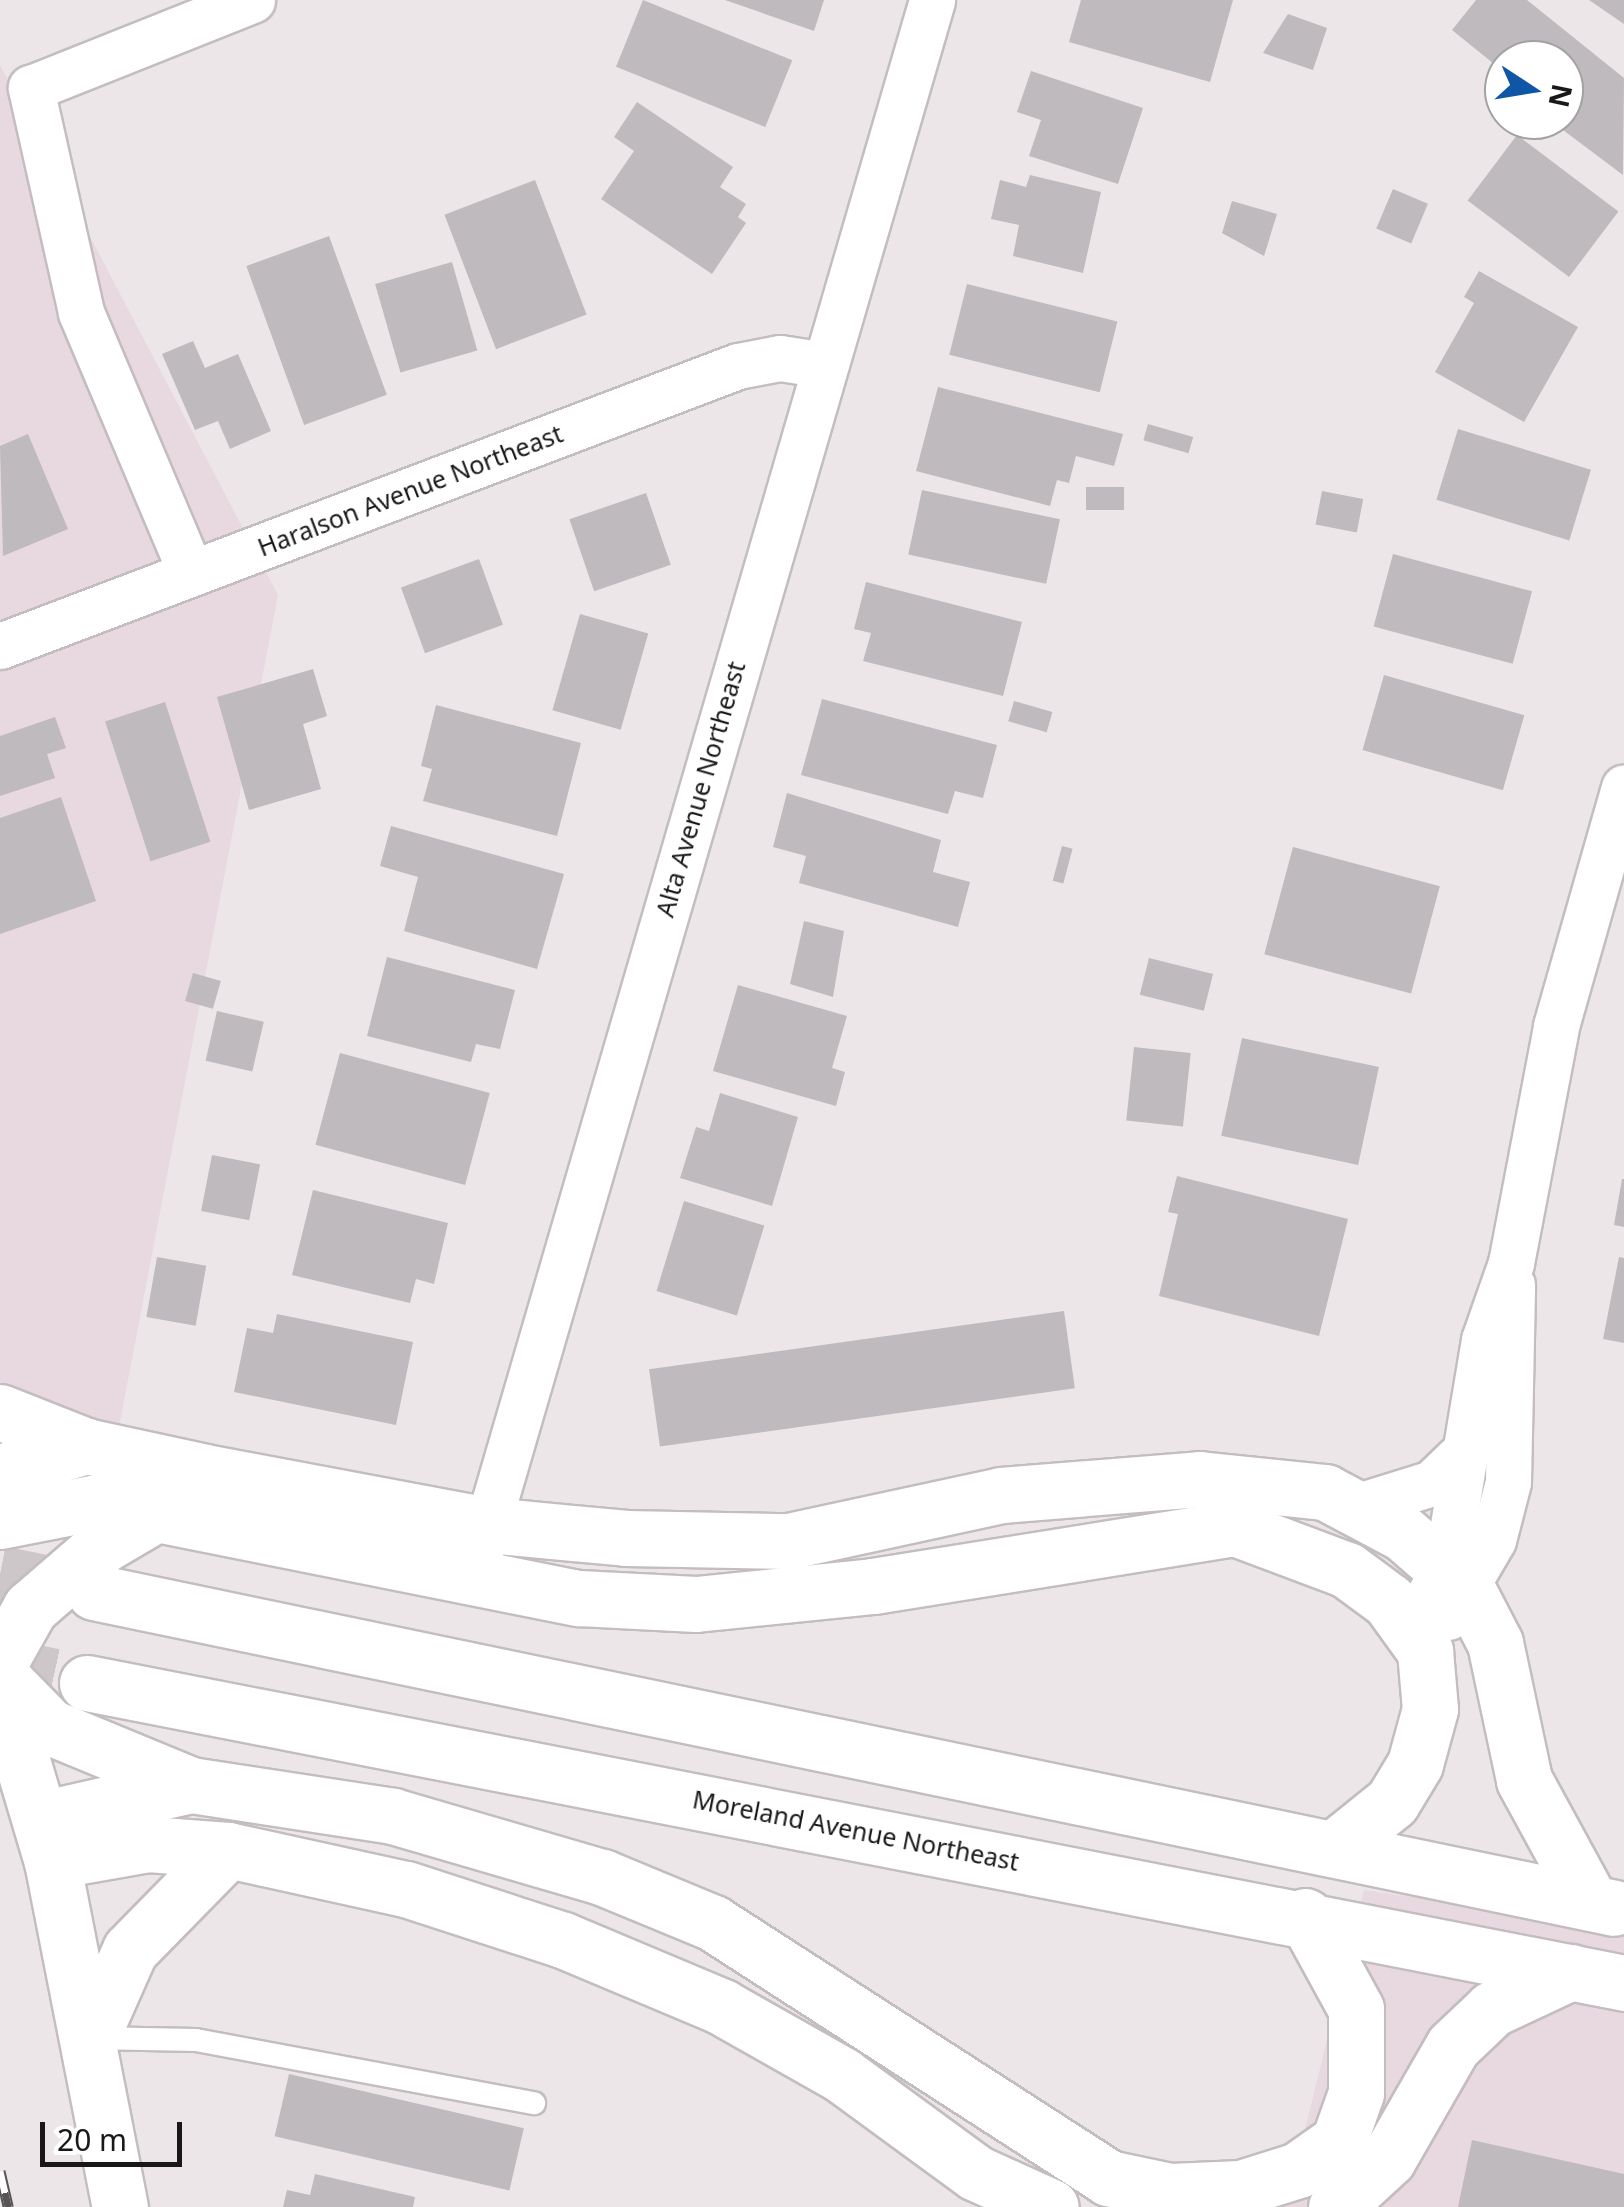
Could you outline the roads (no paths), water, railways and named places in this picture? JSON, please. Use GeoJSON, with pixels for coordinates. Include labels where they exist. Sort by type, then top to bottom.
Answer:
{"type":"FeatureCollection","features":[{"type":"Feature","properties":{"kind":"main road"},"geometry":{"type":"LineString","coordinates":[[0,1412],[86,1446],[489,1525],[790,1542],[1001,1495],[1199,1479],[1326,1492],[1456,1578],[1495,1644],[1524,1780],[1607,1906]]}},
{"type":"Feature","properties":{"kind":"main road"},"geometry":{"type":"LineString","coordinates":[[0,1472],[86,1446]]}},
{"type":"Feature","properties":{"kind":"main road"},"geometry":{"type":"LineString","coordinates":[[0,1521],[96,1502],[579,1598],[696,1604],[872,1586],[1235,1528],[1347,1570],[1389,1601],[1417,1640],[1430,1710],[1415,1764],[1392,1802],[1336,1847]]}},
{"type":"Feature","properties":{"kind":"main road"},"geometry":{"type":"LineString","coordinates":[[0,1662],[30,1608],[103,1544],[154,1515]]}},
{"type":"Feature","properties":{"kind":"main road"},"geometry":{"type":"LineString","coordinates":[[94,1592],[1607,1906]]}},
{"type":"Feature","properties":{"kind":"main road"},"geometry":{"type":"LineString","coordinates":[[0,1676],[50,1727],[191,1786],[393,1816],[602,1877],[713,1924],[1108,2178],[1170,2191],[1242,2188],[1298,2170],[1339,2141],[1356,2093],[1356,2009],[1305,1916]]}},
{"type":"Feature","properties":{"kind":"main road","name":"Moreland Avenue Northeast"},"geometry":{"type":"LineString","coordinates":[[86,1682],[1305,1916],[1624,1982]]}},
{"type":"Feature","properties":{"kind":"main road"},"geometry":{"type":"LineString","coordinates":[[0,1687],[46,1840],[91,2038],[120,2207]]}},
{"type":"Feature","properties":{"kind":"main road"},"geometry":{"type":"LineString","coordinates":[[46,1840],[191,1786]]}},
{"type":"Feature","properties":{"kind":"main road"},"geometry":{"type":"LineString","coordinates":[[46,1840],[228,1850],[406,1888],[563,1940],[722,2007],[842,2075],[976,2173],[1051,2207]]}},
{"type":"Feature","properties":{"kind":"main road"},"geometry":{"type":"LineString","coordinates":[[91,2038],[130,1950],[228,1850]]}},
{"type":"Feature","properties":{"kind":"main road"},"geometry":{"type":"LineString","coordinates":[[1336,2207],[1388,2159],[1453,2046],[1492,2009],[1571,1972]]}},
{"type":"Feature","properties":{"kind":"street"},"geometry":{"type":"LineString","coordinates":[[191,573],[81,312],[15,94],[252,0]]}},
{"type":"Feature","properties":{"kind":"street","name":"Alta Avenue Northeast"},"geometry":{"type":"LineString","coordinates":[[472,1578],[932,0]]}},
{"type":"Feature","properties":{"kind":"street","name":"Haralson Avenue Northeast"},"geometry":{"type":"LineString","coordinates":[[0,646],[738,366],[780,358],[825,365]]}},
{"type":"Feature","properties":{"kind":"street"},"geometry":{"type":"LineString","coordinates":[[1456,1578],[1466,1450],[1484,1340],[1511,1264],[1556,1026],[1624,787]]}},
{"type":"Feature","properties":{"kind":"street"},"geometry":{"type":"LineString","coordinates":[[1417,1640],[1456,1578],[1494,1540],[1508,1482],[1511,1264]]}},
{"type":"Feature","properties":{"kind":"street"},"geometry":{"type":"LineString","coordinates":[[1354,1507],[1432,1483],[1466,1450]]}},
{"type":"Feature","properties":{"kind":"lane"},"geometry":{"type":"LineString","coordinates":[[91,2038],[196,2040],[534,2103]]}},
{"type":"Feature","properties":{"kind":"tunnel"},"geometry":{"type":"LineString","coordinates":[[0,1573],[94,1592]]}},
{"type":"Feature","properties":{"kind":"tunnel"},"geometry":{"type":"LineString","coordinates":[[0,1664],[87,1683]]}},
{"type":"Feature","properties":{"kind":"railway"},"geometry":{"type":"LineString","coordinates":[[0,2171],[8,2207]]}}]}
